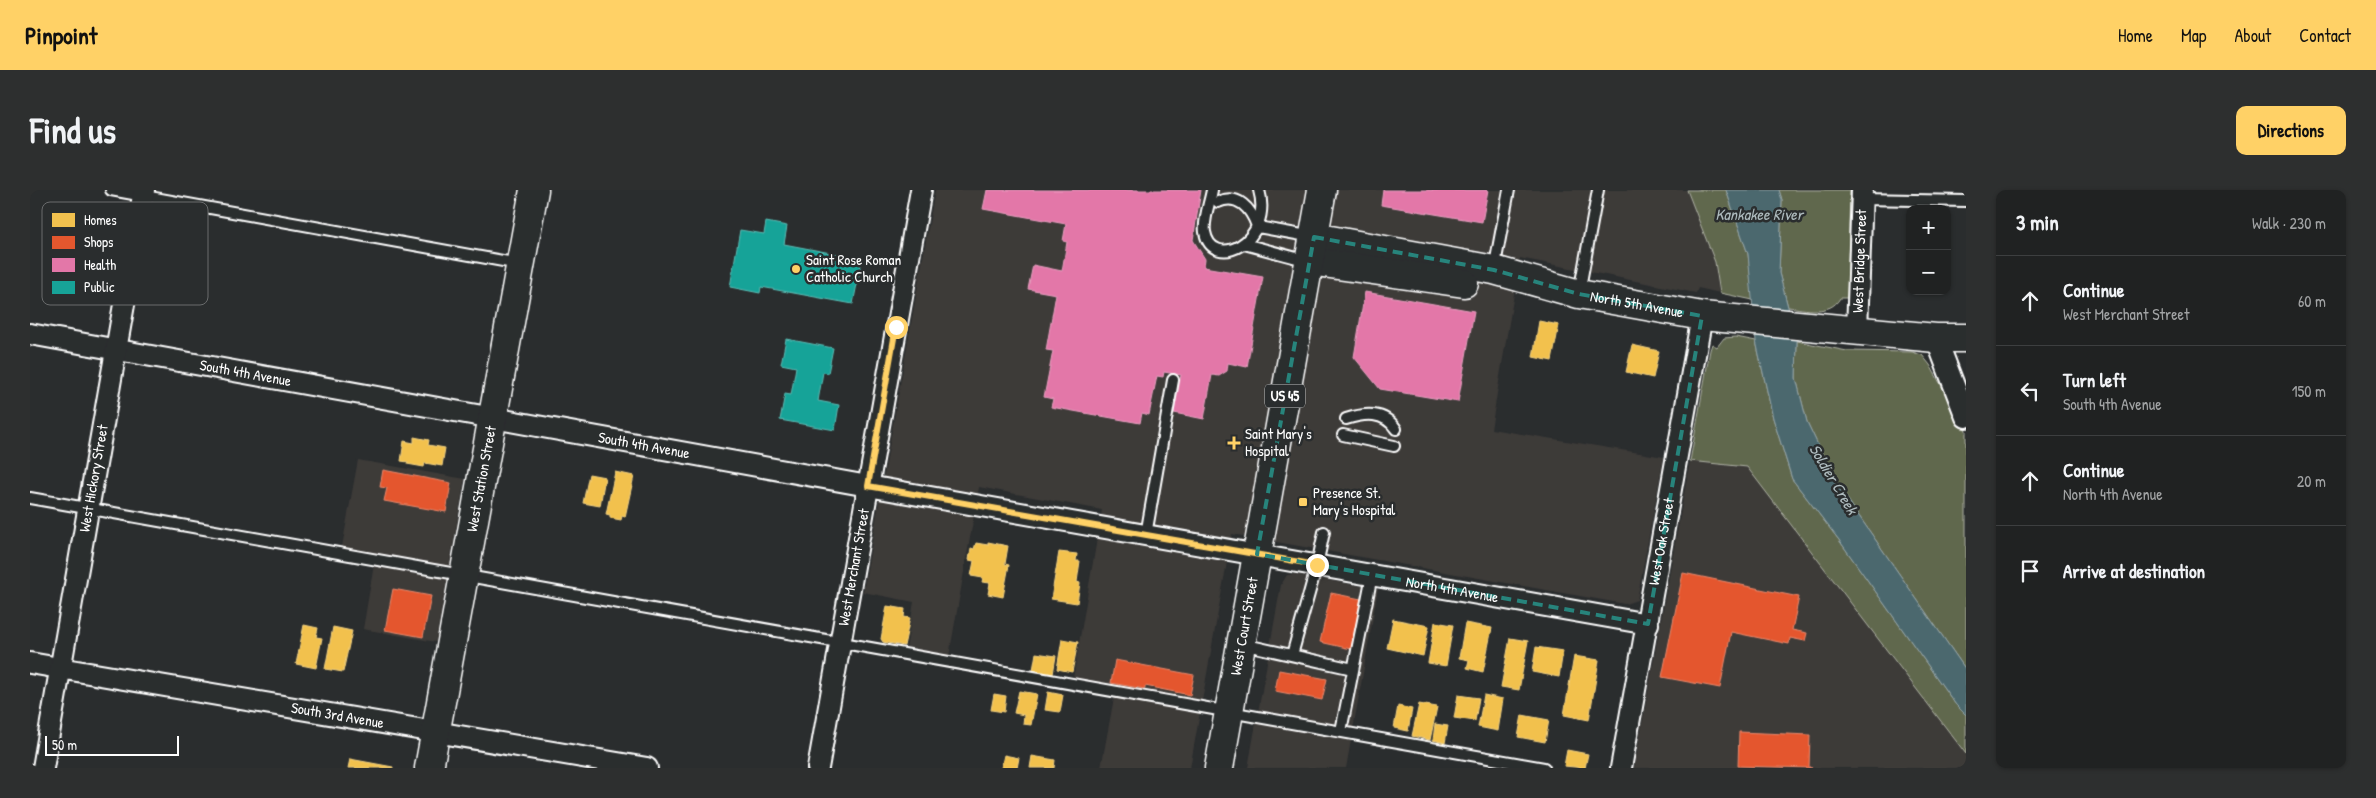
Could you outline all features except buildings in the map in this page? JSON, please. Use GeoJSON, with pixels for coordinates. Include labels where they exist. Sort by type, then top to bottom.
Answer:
{"type":"FeatureCollection","features":[{"type":"Feature","properties":{"kind":"main road","name":"West Station Street"},"geometry":{"type":"LineString","coordinates":[[429,768],[534,190]]}},
{"type":"Feature","properties":{"kind":"main road","name":"West Court Street"},"geometry":{"type":"LineString","coordinates":[[1219,768],[1322,190]]}},
{"type":"Feature","properties":{"kind":"main road","name":"North 5th Avenue"},"geometry":{"type":"LineString","coordinates":[[1312,249],[1494,270],[1538,284],[1579,294],[1702,316],[1936,338],[1966,338]]}},
{"type":"Feature","properties":{"kind":"main road"},"geometry":{"type":"LineString","coordinates":[[1312,249],[1491,287],[1538,284]]}},
{"type":"Feature","properties":{"kind":"street","name":"West Merchant Street"},"geometry":{"type":"LineString","coordinates":[[818,768],[921,190]]}},
{"type":"Feature","properties":{"kind":"street","name":"West Bridge Street"},"geometry":{"type":"LineString","coordinates":[[1857,331],[1862,194]]}},
{"type":"Feature","properties":{"kind":"street","name":"West Hickory Street"},"geometry":{"type":"LineString","coordinates":[[43,768],[125,305]]}},
{"type":"Feature","properties":{"kind":"street","name":"West Oak Street"},"geometry":{"type":"LineString","coordinates":[[1621,768],[1702,316]]}},
{"type":"Feature","properties":{"kind":"street","name":"South 4th Avenue"},"geometry":{"type":"LineString","coordinates":[[30,334],[868,486],[1257,554]]}},
{"type":"Feature","properties":{"kind":"street"},"geometry":{"type":"LineString","coordinates":[[1936,338],[1966,417]]}},
{"type":"Feature","properties":{"kind":"street","name":"North 4th Avenue"},"geometry":{"type":"LineString","coordinates":[[1257,554],[1648,624]]}},
{"type":"Feature","properties":{"kind":"street","name":"South 3rd Avenue"},"geometry":{"type":"LineString","coordinates":[[30,663],[436,730],[647,768]]}},
{"type":"Feature","properties":{"kind":"lane"},"geometry":{"type":"LineString","coordinates":[[110,190],[144,193],[192,202]]}},
{"type":"Feature","properties":{"kind":"lane"},"geometry":{"type":"LineString","coordinates":[[1212,190],[1205,231],[1209,243],[1219,249],[1232,250],[1244,244],[1253,235],[1258,226],[1259,190]]}},
{"type":"Feature","properties":{"kind":"lane"},"geometry":{"type":"LineString","coordinates":[[1494,270],[1509,190]]}},
{"type":"Feature","properties":{"kind":"lane"},"geometry":{"type":"LineString","coordinates":[[1579,294],[1598,190]]}},
{"type":"Feature","properties":{"kind":"lane"},"geometry":{"type":"LineString","coordinates":[[1862,194],[1966,201]]}},
{"type":"Feature","properties":{"kind":"lane"},"geometry":{"type":"LineString","coordinates":[[1218,202],[1231,199],[1240,202],[1252,212],[1258,226],[1312,249]]}},
{"type":"Feature","properties":{"kind":"lane"},"geometry":{"type":"LineString","coordinates":[[208,205],[520,264]]}},
{"type":"Feature","properties":{"kind":"lane"},"geometry":{"type":"LineString","coordinates":[[1244,244],[1312,249]]}},
{"type":"Feature","properties":{"kind":"lane"},"geometry":{"type":"LineString","coordinates":[[1146,535],[1173,380]]}},
{"type":"Feature","properties":{"kind":"lane"},"geometry":{"type":"LineString","coordinates":[[1346,419],[1361,414],[1380,416],[1391,421],[1396,429]]}},
{"type":"Feature","properties":{"kind":"lane"},"geometry":{"type":"LineString","coordinates":[[1342,436],[1394,446]]}},
{"type":"Feature","properties":{"kind":"lane"},"geometry":{"type":"LineString","coordinates":[[30,498],[1229,710],[1544,768]]}},
{"type":"Feature","properties":{"kind":"lane"},"geometry":{"type":"LineString","coordinates":[[1292,655],[1317,565],[1324,532]]}},
{"type":"Feature","properties":{"kind":"lane"},"geometry":{"type":"LineString","coordinates":[[1341,731],[1372,575]]}},
{"type":"Feature","properties":{"kind":"lane"},"geometry":{"type":"LineString","coordinates":[[1241,644],[1353,669]]}},
{"type":"Feature","properties":{"kind":"highlighted area"},"geometry":{"type":"Polygon","coordinates":[[[1314,237],[1494,270],[1579,294],[1702,316],[1648,624],[1257,554],[1314,237]]]}},
{"type":"Feature","properties":{"kind":"shaded area","name":"Saint Mary's Hospital"},"geometry":{"type":"Polygon","coordinates":[[[935,190],[1687,190],[1715,262],[1720,293],[1698,288],[1696,293],[1520,258],[1491,429],[1664,457],[1637,600],[1625,604],[1232,534],[1190,768],[1101,768],[1114,698],[1071,690],[1102,510],[979,487],[949,656],[906,649],[914,602],[863,592],[935,190]]]}},
{"type":"Feature","properties":{"kind":"shaded area"},"geometry":{"type":"Polygon","coordinates":[[[358,460],[465,479],[436,642],[363,629],[376,553],[342,547],[358,460]]]}},
{"type":"Feature","properties":{"kind":"shaded area"},"geometry":{"type":"Polygon","coordinates":[[[1690,461],[1747,467],[1966,754],[1966,768],[1634,768],[1690,461]]]}},
{"type":"Feature","properties":{"kind":"shaded area"},"geometry":{"type":"Polygon","coordinates":[[[1294,574],[1378,589],[1346,768],[1248,768],[1281,585],[1287,575],[1294,574]]]}},
{"type":"Feature","properties":{"kind":"green space"},"geometry":{"type":"Polygon","coordinates":[[[1687,190],[1726,190],[1748,254],[1753,300],[1720,293],[1715,262],[1687,190]]]}},
{"type":"Feature","properties":{"kind":"green space"},"geometry":{"type":"Polygon","coordinates":[[[1779,190],[1850,190],[1847,298],[1840,298],[1836,304],[1830,307],[1809,310],[1788,307],[1779,273],[1782,200],[1779,190]]]}},
{"type":"Feature","properties":{"kind":"green space"},"geometry":{"type":"Polygon","coordinates":[[[1736,337],[1756,341],[1773,418],[1792,479],[1839,540],[1956,705],[1966,715],[1966,754],[1747,467],[1690,461],[1712,344],[1717,347],[1724,338],[1736,337]]]}},
{"type":"Feature","properties":{"kind":"green space"},"geometry":{"type":"Polygon","coordinates":[[[1797,341],[1847,351],[1912,352],[1922,355],[1930,365],[1966,430],[1966,670],[1836,483],[1807,422],[1796,378],[1797,341]]]}},
{"type":"Feature","properties":{"kind":"water","name":"Kankakee River"},"geometry":{"type":"Polygon","coordinates":[[[1726,190],[1779,190],[1782,200],[1779,273],[1797,341],[1796,378],[1807,422],[1836,483],[1966,670],[1966,715],[1956,705],[1839,540],[1792,479],[1773,418],[1756,341],[1748,254],[1726,190]]]}},
{"type":"Feature","properties":{"kind":"place","name":"Saint Rose Roman Catholic Church"},"geometry":{"type":"Point","coordinates":[796,269]}},
{"type":"Feature","properties":{"kind":"place","name":"Saint Mary's Hospital"},"geometry":{"type":"Point","coordinates":[1234,443]}},
{"type":"Feature","properties":{"kind":"place","name":"Presence St. Mary's Hospital"},"geometry":{"type":"Point","coordinates":[1303,502]}},
{"type":"Feature","properties":{"kind":"route"},"geometry":{"type":"LineString","coordinates":[[896,327],[868,486],[1317,565]]}},
{"type":"Feature","properties":{"kind":"water label","name":"Soldier Creek"},"geometry":{"type":"Point","coordinates":[1834,479]}}]}
